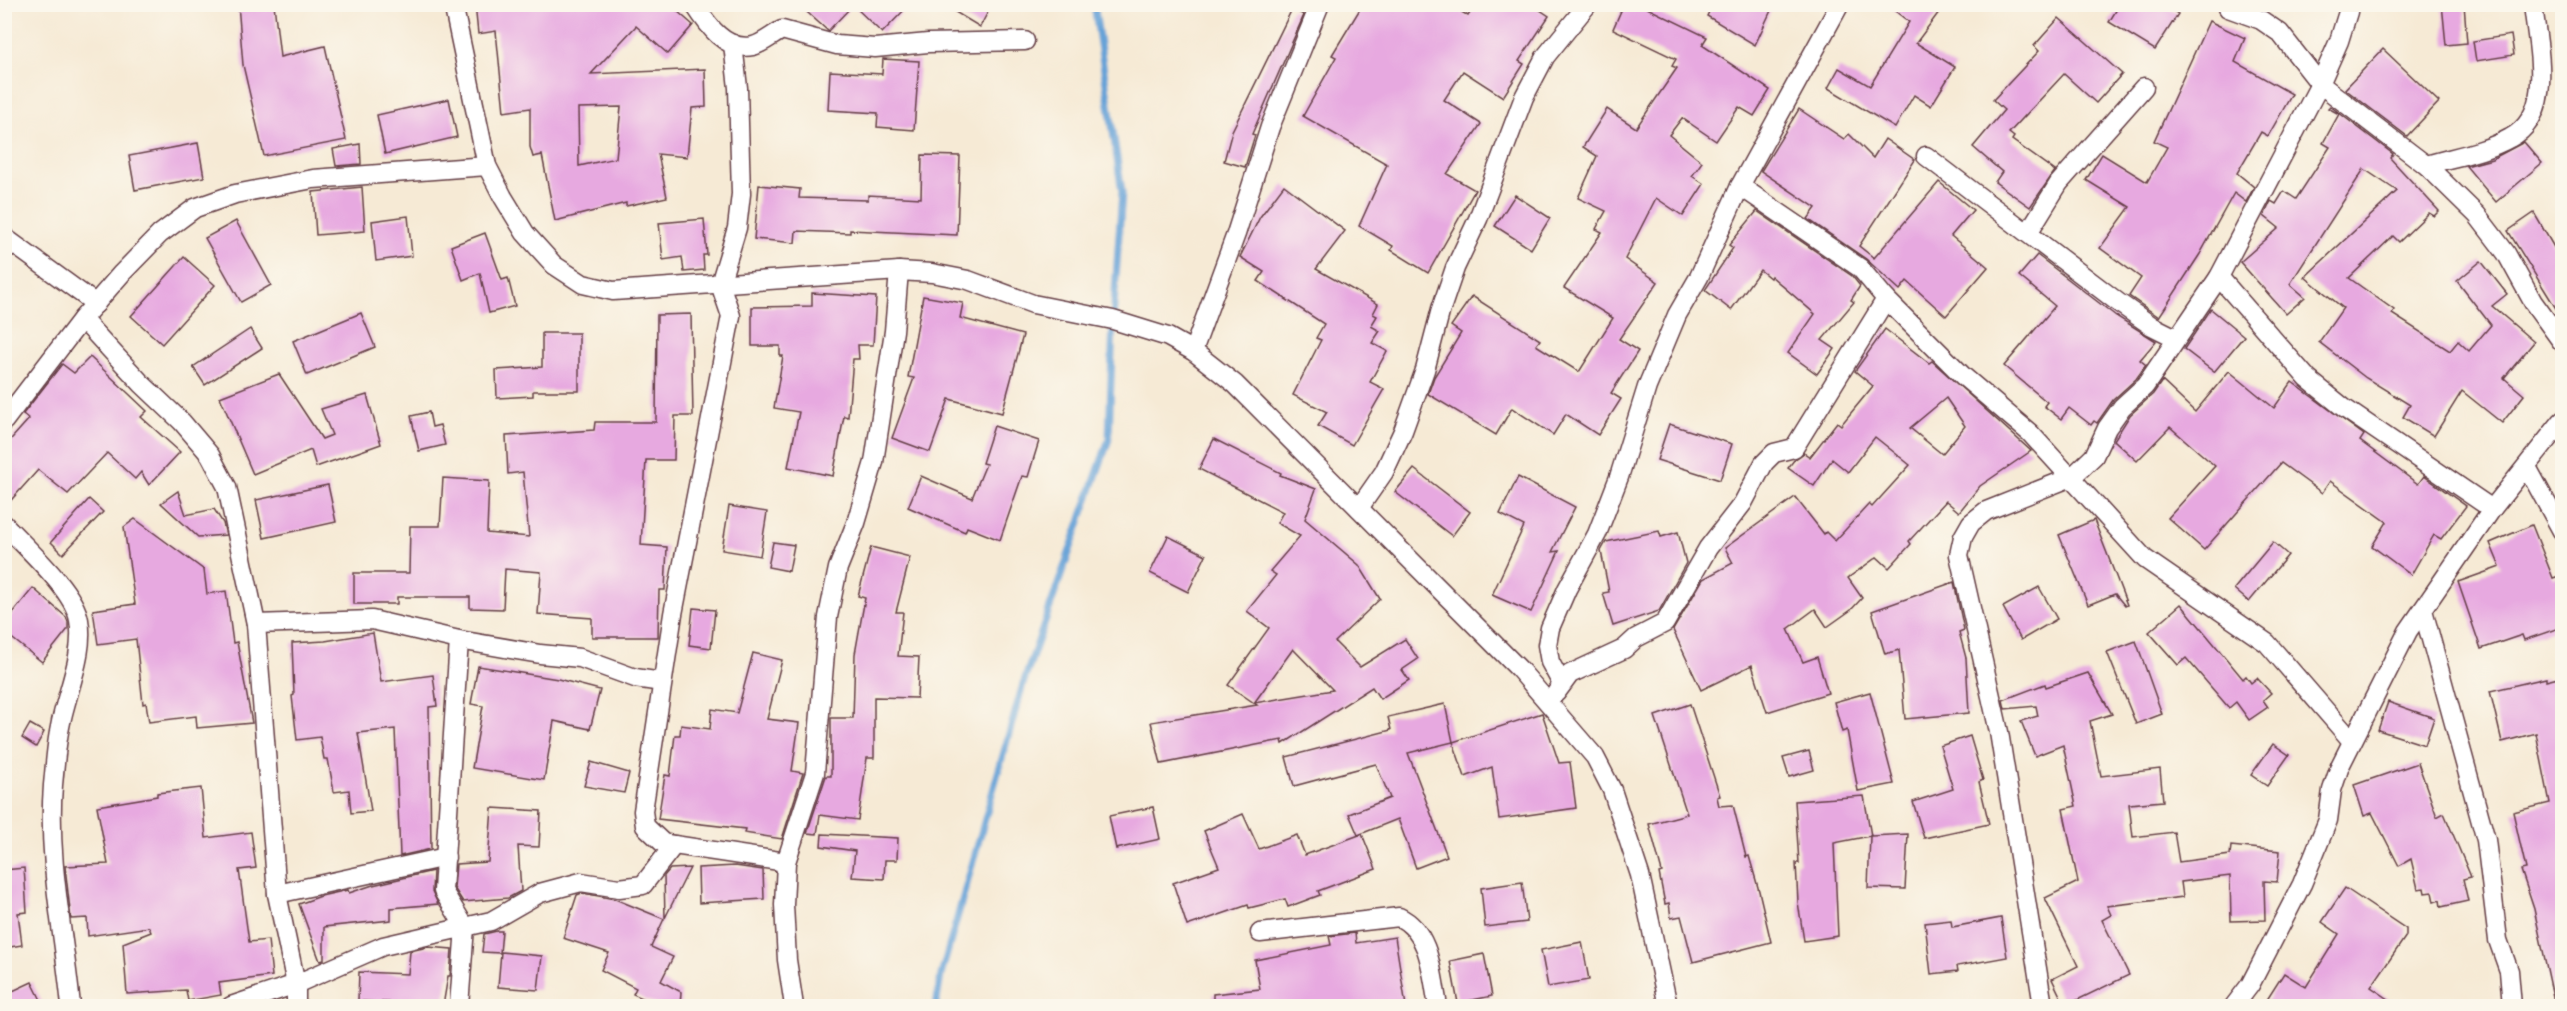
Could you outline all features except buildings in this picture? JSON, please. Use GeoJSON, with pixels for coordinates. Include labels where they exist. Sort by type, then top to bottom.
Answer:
{"type":"FeatureCollection","features":[{"type":"Feature","properties":{"kind":"street"},"geometry":{"type":"LineString","coordinates":[[453,4],[486,165],[525,233],[554,265],[583,284],[613,291],[898,271],[932,273],[968,280],[1034,304],[1113,320],[1168,337],[1193,351],[1235,384],[1551,703],[1595,757],[1612,790],[1640,875],[1668,1006]]}},
{"type":"Feature","properties":{"kind":"street"},"geometry":{"type":"LineString","coordinates":[[694,4],[721,39],[733,44],[752,46],[782,30],[837,45],[875,48],[928,43],[1025,41]]}},
{"type":"Feature","properties":{"kind":"street"},"geometry":{"type":"LineString","coordinates":[[1193,351],[1236,234],[1270,127],[1320,4]]}},
{"type":"Feature","properties":{"kind":"street"},"geometry":{"type":"LineString","coordinates":[[1359,508],[1384,472],[1403,431],[1425,370],[1441,309],[1455,268],[1487,198],[1524,97],[1545,57],[1588,4]]}},
{"type":"Feature","properties":{"kind":"street"},"geometry":{"type":"LineString","coordinates":[[1562,684],[1550,662],[1547,645],[1550,628],[1567,589],[1597,534],[1619,477],[1647,387],[1677,315],[1699,277],[1740,186],[1840,4]]}},
{"type":"Feature","properties":{"kind":"street"},"geometry":{"type":"LineString","coordinates":[[2043,1006],[2000,732],[1959,555],[1963,537],[1971,523],[1986,511],[2072,477],[2094,456],[2107,428],[2122,407],[2145,386],[2219,277],[2320,84],[2339,41],[2348,12],[2347,4]]}},
{"type":"Feature","properties":{"kind":"street"},"geometry":{"type":"LineString","coordinates":[[2426,165],[2512,138],[2528,123],[2539,105],[2533,4]]}},
{"type":"Feature","properties":{"kind":"street"},"geometry":{"type":"LineString","coordinates":[[2228,8],[2261,20],[2280,33],[2320,84],[2426,165],[2477,215],[2506,253],[2534,302],[2562,342]]}},
{"type":"Feature","properties":{"kind":"street"},"geometry":{"type":"LineString","coordinates":[[733,44],[738,88],[741,194],[738,228],[720,284],[731,316],[673,614],[643,811],[645,826],[663,843],[786,862]]}},
{"type":"Feature","properties":{"kind":"street"},"geometry":{"type":"LineString","coordinates":[[2028,233],[2060,183],[2144,87]]}},
{"type":"Feature","properties":{"kind":"street"},"geometry":{"type":"LineString","coordinates":[[1926,156],[2119,303],[2152,326],[2176,338]]}},
{"type":"Feature","properties":{"kind":"street"},"geometry":{"type":"LineString","coordinates":[[4,421],[82,319],[160,234],[195,208],[235,194],[313,179],[486,165]]}},
{"type":"Feature","properties":{"kind":"street"},"geometry":{"type":"LineString","coordinates":[[1740,186],[1860,268],[1886,299],[1963,376],[2030,433],[2145,559],[2267,643],[2351,740]]}},
{"type":"Feature","properties":{"kind":"street"},"geometry":{"type":"LineString","coordinates":[[4,237],[96,304]]}},
{"type":"Feature","properties":{"kind":"street"},"geometry":{"type":"LineString","coordinates":[[795,1006],[787,960],[784,916],[786,862],[815,774],[828,617],[838,568],[856,523],[874,462],[894,331],[898,271]]}},
{"type":"Feature","properties":{"kind":"street"},"geometry":{"type":"LineString","coordinates":[[2219,277],[2308,378],[2344,408],[2492,509]]}},
{"type":"Feature","properties":{"kind":"street"},"geometry":{"type":"LineString","coordinates":[[1551,703],[1570,674],[1582,666],[1624,649],[1636,638],[1665,623],[1708,548],[1743,503],[1764,463],[1774,453],[1794,448],[1886,299]]}},
{"type":"Feature","properties":{"kind":"street"},"geometry":{"type":"LineString","coordinates":[[82,319],[142,384],[182,422],[210,455],[227,487],[255,624],[277,894],[296,984],[296,1006]]}},
{"type":"Feature","properties":{"kind":"street"},"geometry":{"type":"LineString","coordinates":[[2234,1006],[2250,986],[2302,884],[2328,819],[2332,790],[2351,740],[2408,631],[2492,509],[2562,421]]}},
{"type":"Feature","properties":{"kind":"street"},"geometry":{"type":"LineString","coordinates":[[2527,467],[2562,531]]}},
{"type":"Feature","properties":{"kind":"street"},"geometry":{"type":"LineString","coordinates":[[4,524],[58,583],[73,603],[79,619],[79,643],[59,728],[51,824],[53,862],[72,1006]]}},
{"type":"Feature","properties":{"kind":"street"},"geometry":{"type":"LineString","coordinates":[[2423,610],[2486,840],[2498,940],[2509,971],[2512,1006]]}},
{"type":"Feature","properties":{"kind":"street"},"geometry":{"type":"LineString","coordinates":[[255,624],[372,620],[459,640],[540,654],[580,658],[635,678],[662,682]]}},
{"type":"Feature","properties":{"kind":"street"},"geometry":{"type":"LineString","coordinates":[[459,640],[443,891],[465,927],[459,1006]]}},
{"type":"Feature","properties":{"kind":"street"},"geometry":{"type":"LineString","coordinates":[[231,1006],[296,984],[384,946],[491,921],[540,893],[581,882],[619,888],[643,885],[674,845]]}},
{"type":"Feature","properties":{"kind":"street"},"geometry":{"type":"LineString","coordinates":[[277,894],[446,857]]}},
{"type":"Feature","properties":{"kind":"street"},"geometry":{"type":"LineString","coordinates":[[1260,933],[1399,917],[1410,922],[1428,950],[1438,1006]]}},
{"type":"Feature","properties":{"kind":"waterway"},"geometry":{"type":"LineString","coordinates":[[936,1006],[941,975],[1023,684],[1109,439],[1113,320],[1122,192],[1094,4]]}}]}
